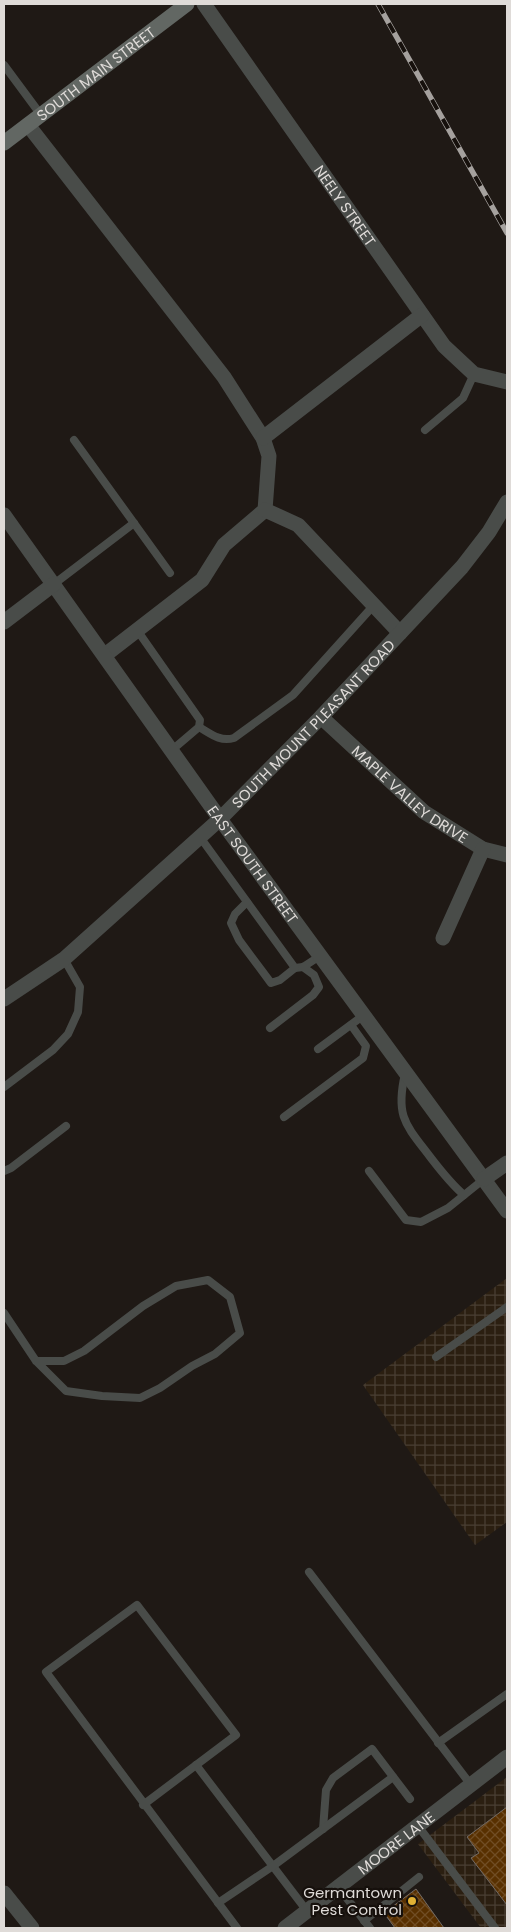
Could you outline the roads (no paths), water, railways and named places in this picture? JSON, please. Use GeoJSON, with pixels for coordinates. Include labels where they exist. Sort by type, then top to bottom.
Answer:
{"type":"FeatureCollection","features":[{"type":"Feature","properties":{"kind":"street","name":"SOUTH MAIN STREET"},"geometry":{"type":"LineString","coordinates":[[4,143],[187,4]]}},
{"type":"Feature","properties":{"kind":"street","name":"NEELY STREET"},"geometry":{"type":"LineString","coordinates":[[204,4],[444,346],[474,374],[507,382]]}},
{"type":"Feature","properties":{"kind":"street"},"geometry":{"type":"LineString","coordinates":[[28,125],[224,377],[263,438],[269,456],[265,510],[224,545],[202,580],[105,655]]}},
{"type":"Feature","properties":{"kind":"street"},"geometry":{"type":"LineString","coordinates":[[263,438],[422,315]]}},
{"type":"Feature","properties":{"kind":"street","name":"SOUTH MOUNT PLEASANT ROAD"},"geometry":{"type":"LineString","coordinates":[[4,999],[64,959],[220,819],[321,717],[462,567],[489,532],[507,502]]}},
{"type":"Feature","properties":{"kind":"street"},"geometry":{"type":"LineString","coordinates":[[265,510],[298,525],[400,633]]}},
{"type":"Feature","properties":{"kind":"street","name":"EAST SOUTH STREET"},"geometry":{"type":"LineString","coordinates":[[4,514],[220,819],[507,1211]]}},
{"type":"Feature","properties":{"kind":"street"},"geometry":{"type":"LineString","coordinates":[[4,622],[54,584]]}},
{"type":"Feature","properties":{"kind":"street","name":"MAPLE VALLEY DRIVE"},"geometry":{"type":"LineString","coordinates":[[321,717],[424,812],[483,849],[507,855]]}},
{"type":"Feature","properties":{"kind":"street"},"geometry":{"type":"LineString","coordinates":[[443,938],[483,849]]}},
{"type":"Feature","properties":{"kind":"street"},"geometry":{"type":"LineString","coordinates":[[484,1180],[507,1163]]}},
{"type":"Feature","properties":{"kind":"street","name":"MOORE LANE"},"geometry":{"type":"LineString","coordinates":[[284,1928],[507,1757]]}},
{"type":"Feature","properties":{"kind":"street"},"geometry":{"type":"LineString","coordinates":[[4,1893],[32,1928]]}},
{"type":"Feature","properties":{"kind":"lane"},"geometry":{"type":"LineString","coordinates":[[4,65],[41,114]]}},
{"type":"Feature","properties":{"kind":"lane"},"geometry":{"type":"LineString","coordinates":[[425,430],[463,398],[474,374]]}},
{"type":"Feature","properties":{"kind":"lane"},"geometry":{"type":"LineString","coordinates":[[74,440],[170,573]]}},
{"type":"Feature","properties":{"kind":"lane"},"geometry":{"type":"LineString","coordinates":[[54,584],[134,523]]}},
{"type":"Feature","properties":{"kind":"lane"},"geometry":{"type":"LineString","coordinates":[[200,727],[216,737],[226,740],[234,738],[293,695],[374,605]]}},
{"type":"Feature","properties":{"kind":"lane"},"geometry":{"type":"LineString","coordinates":[[137,630],[200,720],[200,727]]}},
{"type":"Feature","properties":{"kind":"lane"},"geometry":{"type":"LineString","coordinates":[[172,750],[200,727]]}},
{"type":"Feature","properties":{"kind":"lane"},"geometry":{"type":"LineString","coordinates":[[200,837],[247,902],[299,968],[314,975],[319,986],[313,995],[270,1028]]}},
{"type":"Feature","properties":{"kind":"lane"},"geometry":{"type":"LineString","coordinates":[[247,902],[235,914],[231,923],[239,940],[271,983],[280,980],[320,956]]}},
{"type":"Feature","properties":{"kind":"lane"},"geometry":{"type":"LineString","coordinates":[[4,1087],[53,1050],[68,1034],[78,1012],[80,987],[64,959]]}},
{"type":"Feature","properties":{"kind":"lane"},"geometry":{"type":"LineString","coordinates":[[318,1049],[364,1015]]}},
{"type":"Feature","properties":{"kind":"lane"},"geometry":{"type":"LineString","coordinates":[[284,1117],[363,1058],[366,1046],[351,1025]]}},
{"type":"Feature","properties":{"kind":"lane"},"geometry":{"type":"LineString","coordinates":[[405,1072],[401,1109],[410,1132],[448,1181],[464,1195]]}},
{"type":"Feature","properties":{"kind":"lane"},"geometry":{"type":"LineString","coordinates":[[4,1171],[11,1168],[66,1126]]}},
{"type":"Feature","properties":{"kind":"lane"},"geometry":{"type":"LineString","coordinates":[[369,1171],[406,1220],[421,1222],[448,1208],[484,1180]]}},
{"type":"Feature","properties":{"kind":"lane"},"geometry":{"type":"LineString","coordinates":[[4,1313],[36,1360],[66,1391],[102,1396],[140,1398],[215,1354],[240,1333],[230,1297],[208,1280],[176,1286],[143,1306],[84,1351],[64,1361],[36,1360]]}},
{"type":"Feature","properties":{"kind":"lane"},"geometry":{"type":"LineString","coordinates":[[436,1357],[507,1306]]}},
{"type":"Feature","properties":{"kind":"lane"},"geometry":{"type":"LineString","coordinates":[[309,1572],[470,1785]]}},
{"type":"Feature","properties":{"kind":"lane"},"geometry":{"type":"LineString","coordinates":[[144,1805],[236,1735],[137,1605],[46,1672],[144,1805],[237,1928]]}},
{"type":"Feature","properties":{"kind":"lane"},"geometry":{"type":"LineString","coordinates":[[438,1743],[507,1694]]}},
{"type":"Feature","properties":{"kind":"lane"},"geometry":{"type":"LineString","coordinates":[[323,1829],[326,1790],[333,1778],[372,1749],[410,1799]]}},
{"type":"Feature","properties":{"kind":"lane"},"geometry":{"type":"LineString","coordinates":[[196,1765],[307,1911]]}},
{"type":"Feature","properties":{"kind":"lane"},"geometry":{"type":"LineString","coordinates":[[218,1903],[273,1866],[393,1777]]}},
{"type":"Feature","properties":{"kind":"lane"},"geometry":{"type":"LineString","coordinates":[[418,1826],[495,1928]]}},
{"type":"Feature","properties":{"kind":"lane"},"geometry":{"type":"LineString","coordinates":[[364,1921],[419,1876]]}},
{"type":"Feature","properties":{"kind":"lane"},"geometry":{"type":"LineString","coordinates":[[338,1887],[370,1928]]}},
{"type":"Feature","properties":{"kind":"railway"},"geometry":{"type":"LineString","coordinates":[[378,4],[507,233]]}},
{"type":"Feature","properties":{"kind":"place","name":"Germantown Pest Control"},"geometry":{"type":"Point","coordinates":[412,1901]}}]}
